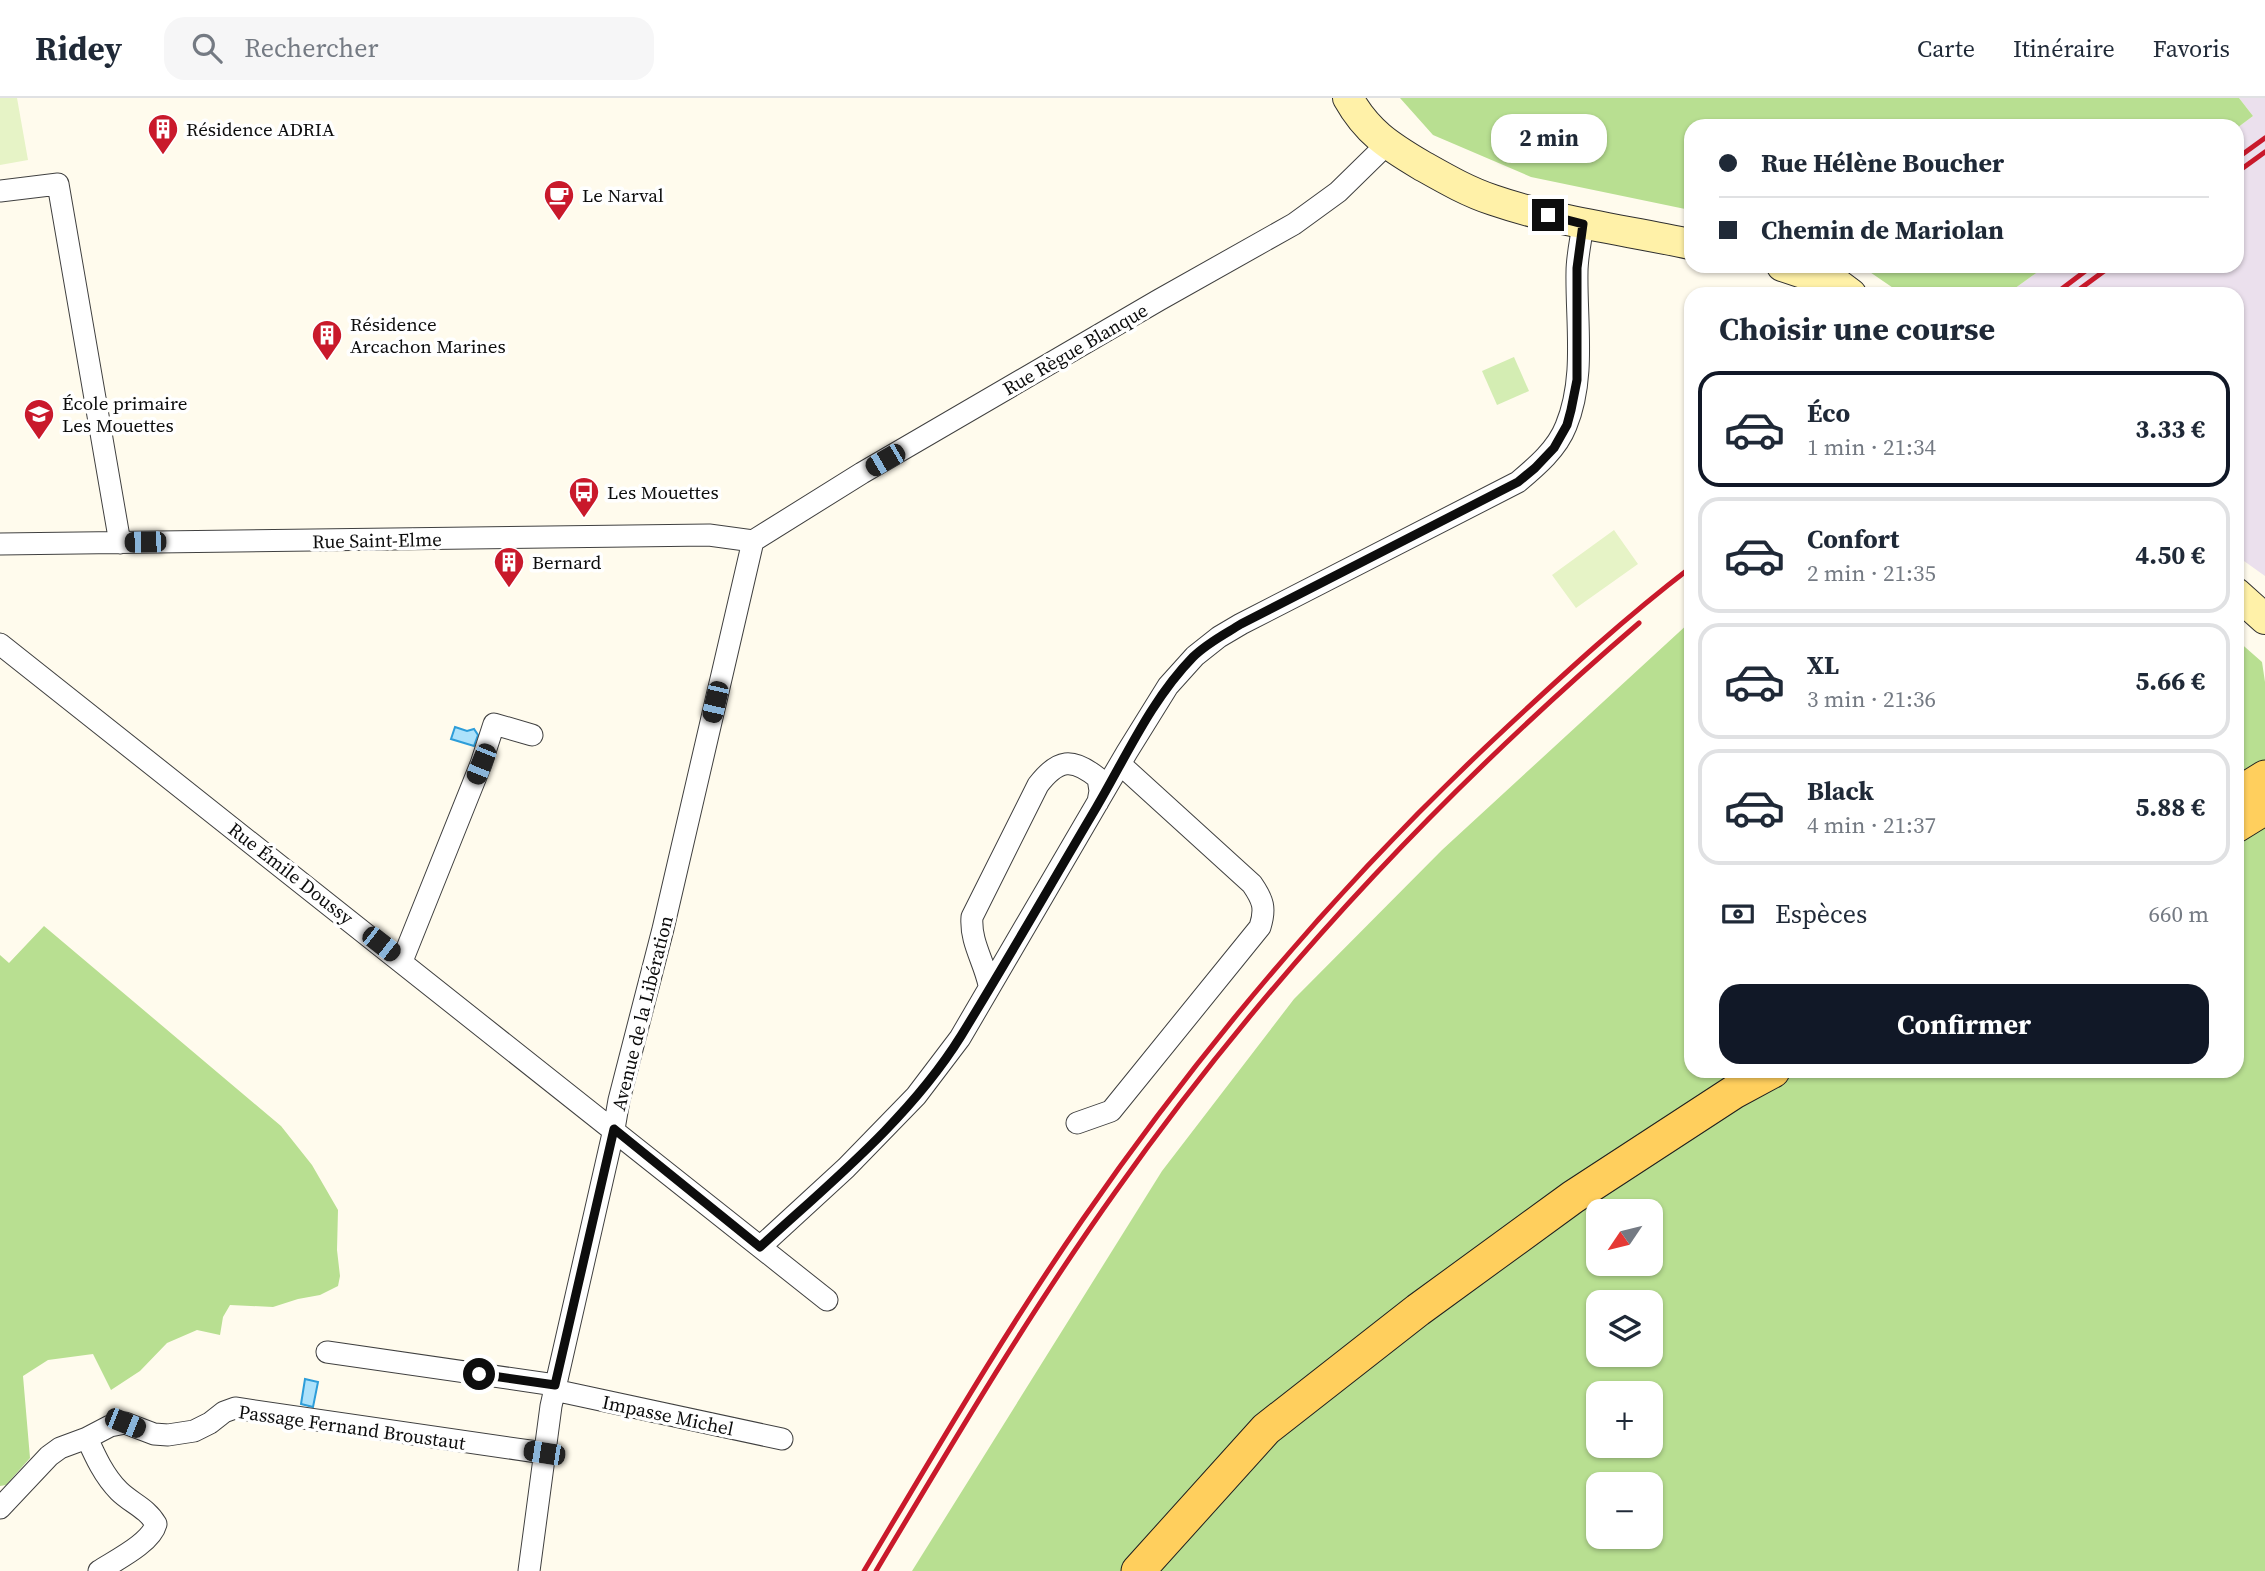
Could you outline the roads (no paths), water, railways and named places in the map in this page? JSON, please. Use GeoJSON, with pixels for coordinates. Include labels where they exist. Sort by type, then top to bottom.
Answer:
{"type":"FeatureCollection","features":[{"type":"Feature","properties":{"kind":"main road"},"geometry":{"type":"LineString","coordinates":[[1348,98],[1359,118],[1386,145],[1451,182],[1492,200],[1583,224],[1684,243]]}},
{"type":"Feature","properties":{"kind":"main road"},"geometry":{"type":"LineString","coordinates":[[1803,273],[1842,287]]}},
{"type":"Feature","properties":{"kind":"main road"},"geometry":{"type":"LineString","coordinates":[[2248,599],[2265,619]]}},
{"type":"Feature","properties":{"kind":"main road"},"geometry":{"type":"LineString","coordinates":[[2244,790],[2265,777]]}},
{"type":"Feature","properties":{"kind":"main road"},"geometry":{"type":"LineString","coordinates":[[2244,821],[2265,808]]}},
{"type":"Feature","properties":{"kind":"main road"},"geometry":{"type":"LineString","coordinates":[[1138,1571],[1277,1420],[1418,1310],[1573,1197],[1734,1092],[1760,1078]]}},
{"type":"Feature","properties":{"kind":"street","name":"Rue Règue Blanque"},"geometry":{"type":"LineString","coordinates":[[754,541],[862,473],[1294,223],[1338,192],[1386,145]]}},
{"type":"Feature","properties":{"kind":"street"},"geometry":{"type":"LineString","coordinates":[[0,191],[58,184],[120,543]]}},
{"type":"Feature","properties":{"kind":"street"},"geometry":{"type":"LineString","coordinates":[[760,1247],[846,1168],[916,1096],[960,1038],[1120,764],[1168,686],[1195,656],[1219,637],[1518,482],[1554,448],[1567,425],[1577,380],[1577,268],[1583,224]]}},
{"type":"Feature","properties":{"kind":"street","name":"Rue Saint-Elme"},"geometry":{"type":"LineString","coordinates":[[0,544],[709,535],[754,541]]}},
{"type":"Feature","properties":{"kind":"street","name":"Avenue de la Libération"},"geometry":{"type":"LineString","coordinates":[[529,1571],[555,1387],[614,1129],[618,1101],[663,929],[754,541]]}},
{"type":"Feature","properties":{"kind":"street","name":"Rue Émile Doussy"},"geometry":{"type":"LineString","coordinates":[[0,644],[827,1300]]}},
{"type":"Feature","properties":{"kind":"street"},"geometry":{"type":"LineString","coordinates":[[402,961],[481,764],[494,724],[532,735]]}},
{"type":"Feature","properties":{"kind":"street"},"geometry":{"type":"LineString","coordinates":[[989,985],[971,933],[972,917],[1038,785],[1051,768],[1069,764],[1083,766],[1098,778],[1100,791],[1097,805]]}},
{"type":"Feature","properties":{"kind":"street"},"geometry":{"type":"LineString","coordinates":[[1077,1123],[1111,1111],[1260,927],[1265,913],[1262,899],[1252,884],[1120,764]]}},
{"type":"Feature","properties":{"kind":"street","name":"Impasse Michel"},"geometry":{"type":"LineString","coordinates":[[327,1352],[555,1387],[782,1439]]}},
{"type":"Feature","properties":{"kind":"street","name":"Passage Fernand Broustaut"},"geometry":{"type":"LineString","coordinates":[[0,1508],[49,1456],[60,1448],[110,1426],[125,1423],[154,1434],[168,1435],[194,1431],[235,1408],[544,1453]]}},
{"type":"Feature","properties":{"kind":"street"},"geometry":{"type":"LineString","coordinates":[[87,1438],[98,1461],[118,1490],[150,1514],[156,1524],[154,1533],[99,1571]]}},
{"type":"Feature","properties":{"kind":"water"},"geometry":{"type":"Polygon","coordinates":[[[455,727],[467,731],[474,729],[478,735],[474,746],[451,739],[455,727]]]}},
{"type":"Feature","properties":{"kind":"water"},"geometry":{"type":"Polygon","coordinates":[[[305,1379],[318,1382],[313,1407],[301,1404],[305,1379]]]}},
{"type":"Feature","properties":{"kind":"railway"},"geometry":{"type":"LineString","coordinates":[[2244,153],[2265,138]]}},
{"type":"Feature","properties":{"kind":"railway"},"geometry":{"type":"LineString","coordinates":[[2244,167],[2265,152]]}},
{"type":"Feature","properties":{"kind":"railway"},"geometry":{"type":"LineString","coordinates":[[2064,287],[2083,273]]}},
{"type":"Feature","properties":{"kind":"railway"},"geometry":{"type":"LineString","coordinates":[[2082,287],[2102,273]]}},
{"type":"Feature","properties":{"kind":"railway"},"geometry":{"type":"LineString","coordinates":[[864,1571],[1025,1305],[1130,1153],[1229,1024],[1335,901],[1448,783],[1597,645],[1684,573]]}},
{"type":"Feature","properties":{"kind":"railway"},"geometry":{"type":"LineString","coordinates":[[876,1571],[992,1378],[1084,1237],[1173,1113],[1233,1037],[1295,963],[1427,821],[1566,687],[1639,623]]}},
{"type":"Feature","properties":{"kind":"place","name":"Résidence ADRIA"},"geometry":{"type":"Point","coordinates":[163,156]}},
{"type":"Feature","properties":{"kind":"place","name":"Le Narval"},"geometry":{"type":"Point","coordinates":[559,222]}},
{"type":"Feature","properties":{"kind":"place","name":"Résidence Arcachon Marines"},"geometry":{"type":"Point","coordinates":[327,362]}},
{"type":"Feature","properties":{"kind":"place","name":"École primaire Les Mouettes"},"geometry":{"type":"Point","coordinates":[39,441]}},
{"type":"Feature","properties":{"kind":"place","name":"Les Mouettes"},"geometry":{"type":"Point","coordinates":[584,519]}},
{"type":"Feature","properties":{"kind":"place","name":"Bernard"},"geometry":{"type":"Point","coordinates":[509,589]}}]}
